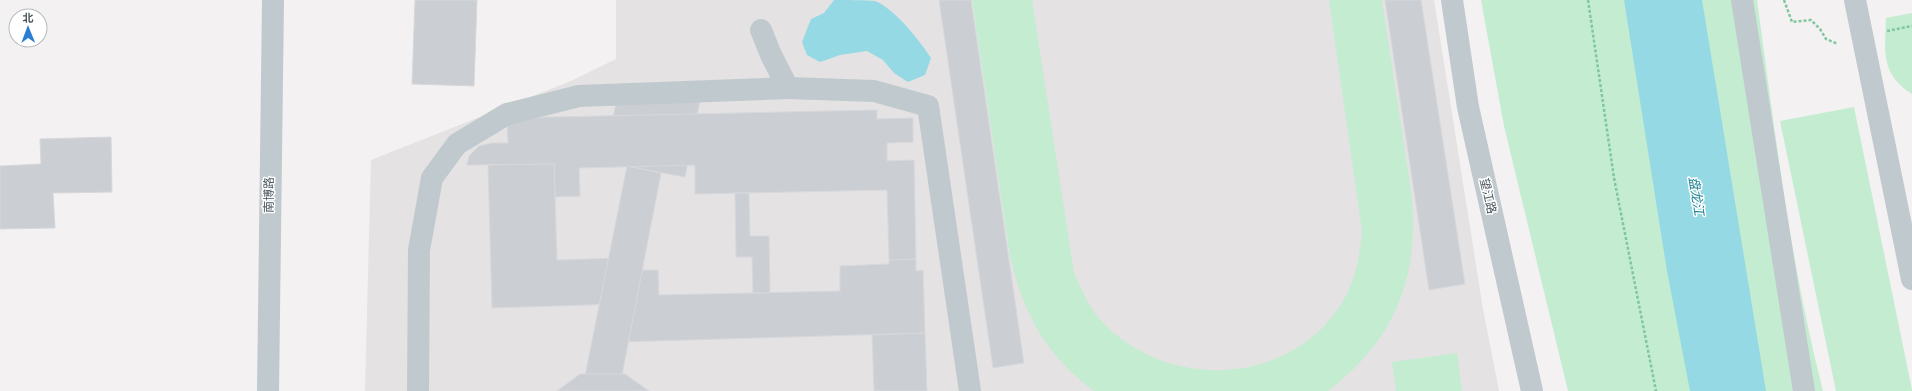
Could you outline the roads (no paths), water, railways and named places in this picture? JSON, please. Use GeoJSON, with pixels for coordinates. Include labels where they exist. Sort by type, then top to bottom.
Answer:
{"type":"FeatureCollection","features":[{"type":"Feature","properties":{"kind":"street","name":"南博路"},"geometry":{"type":"LineString","coordinates":[[268,391],[273,0]]}},
{"type":"Feature","properties":{"kind":"street","name":"望江路"},"geometry":{"type":"LineString","coordinates":[[1452,0],[1468,107],[1532,391]]}},
{"type":"Feature","properties":{"kind":"street"},"geometry":{"type":"LineString","coordinates":[[1742,0],[1804,391]]}},
{"type":"Feature","properties":{"kind":"street"},"geometry":{"type":"LineString","coordinates":[[1856,0],[1912,279]]}},
{"type":"Feature","properties":{"kind":"street"},"geometry":{"type":"LineString","coordinates":[[761,30],[771,55],[788,88]]}},
{"type":"Feature","properties":{"kind":"street"},"geometry":{"type":"LineString","coordinates":[[418,391],[419,250],[432,178],[457,144],[507,114],[580,96],[788,88],[874,91],[928,106],[970,391]]}},
{"type":"Feature","properties":{"kind":"water"},"geometry":{"type":"Polygon","coordinates":[[[834,0],[875,1],[890,10],[913,34],[931,58],[925,75],[908,82],[894,73],[883,60],[867,51],[840,55],[820,62],[807,55],[802,42],[811,19],[824,13],[834,0]]]}},
{"type":"Feature","properties":{"kind":"water","name":"盘龙江"},"geometry":{"type":"Polygon","coordinates":[[[1624,0],[1702,0],[1766,391],[1690,391],[1667,271],[1624,0]]]}}]}
